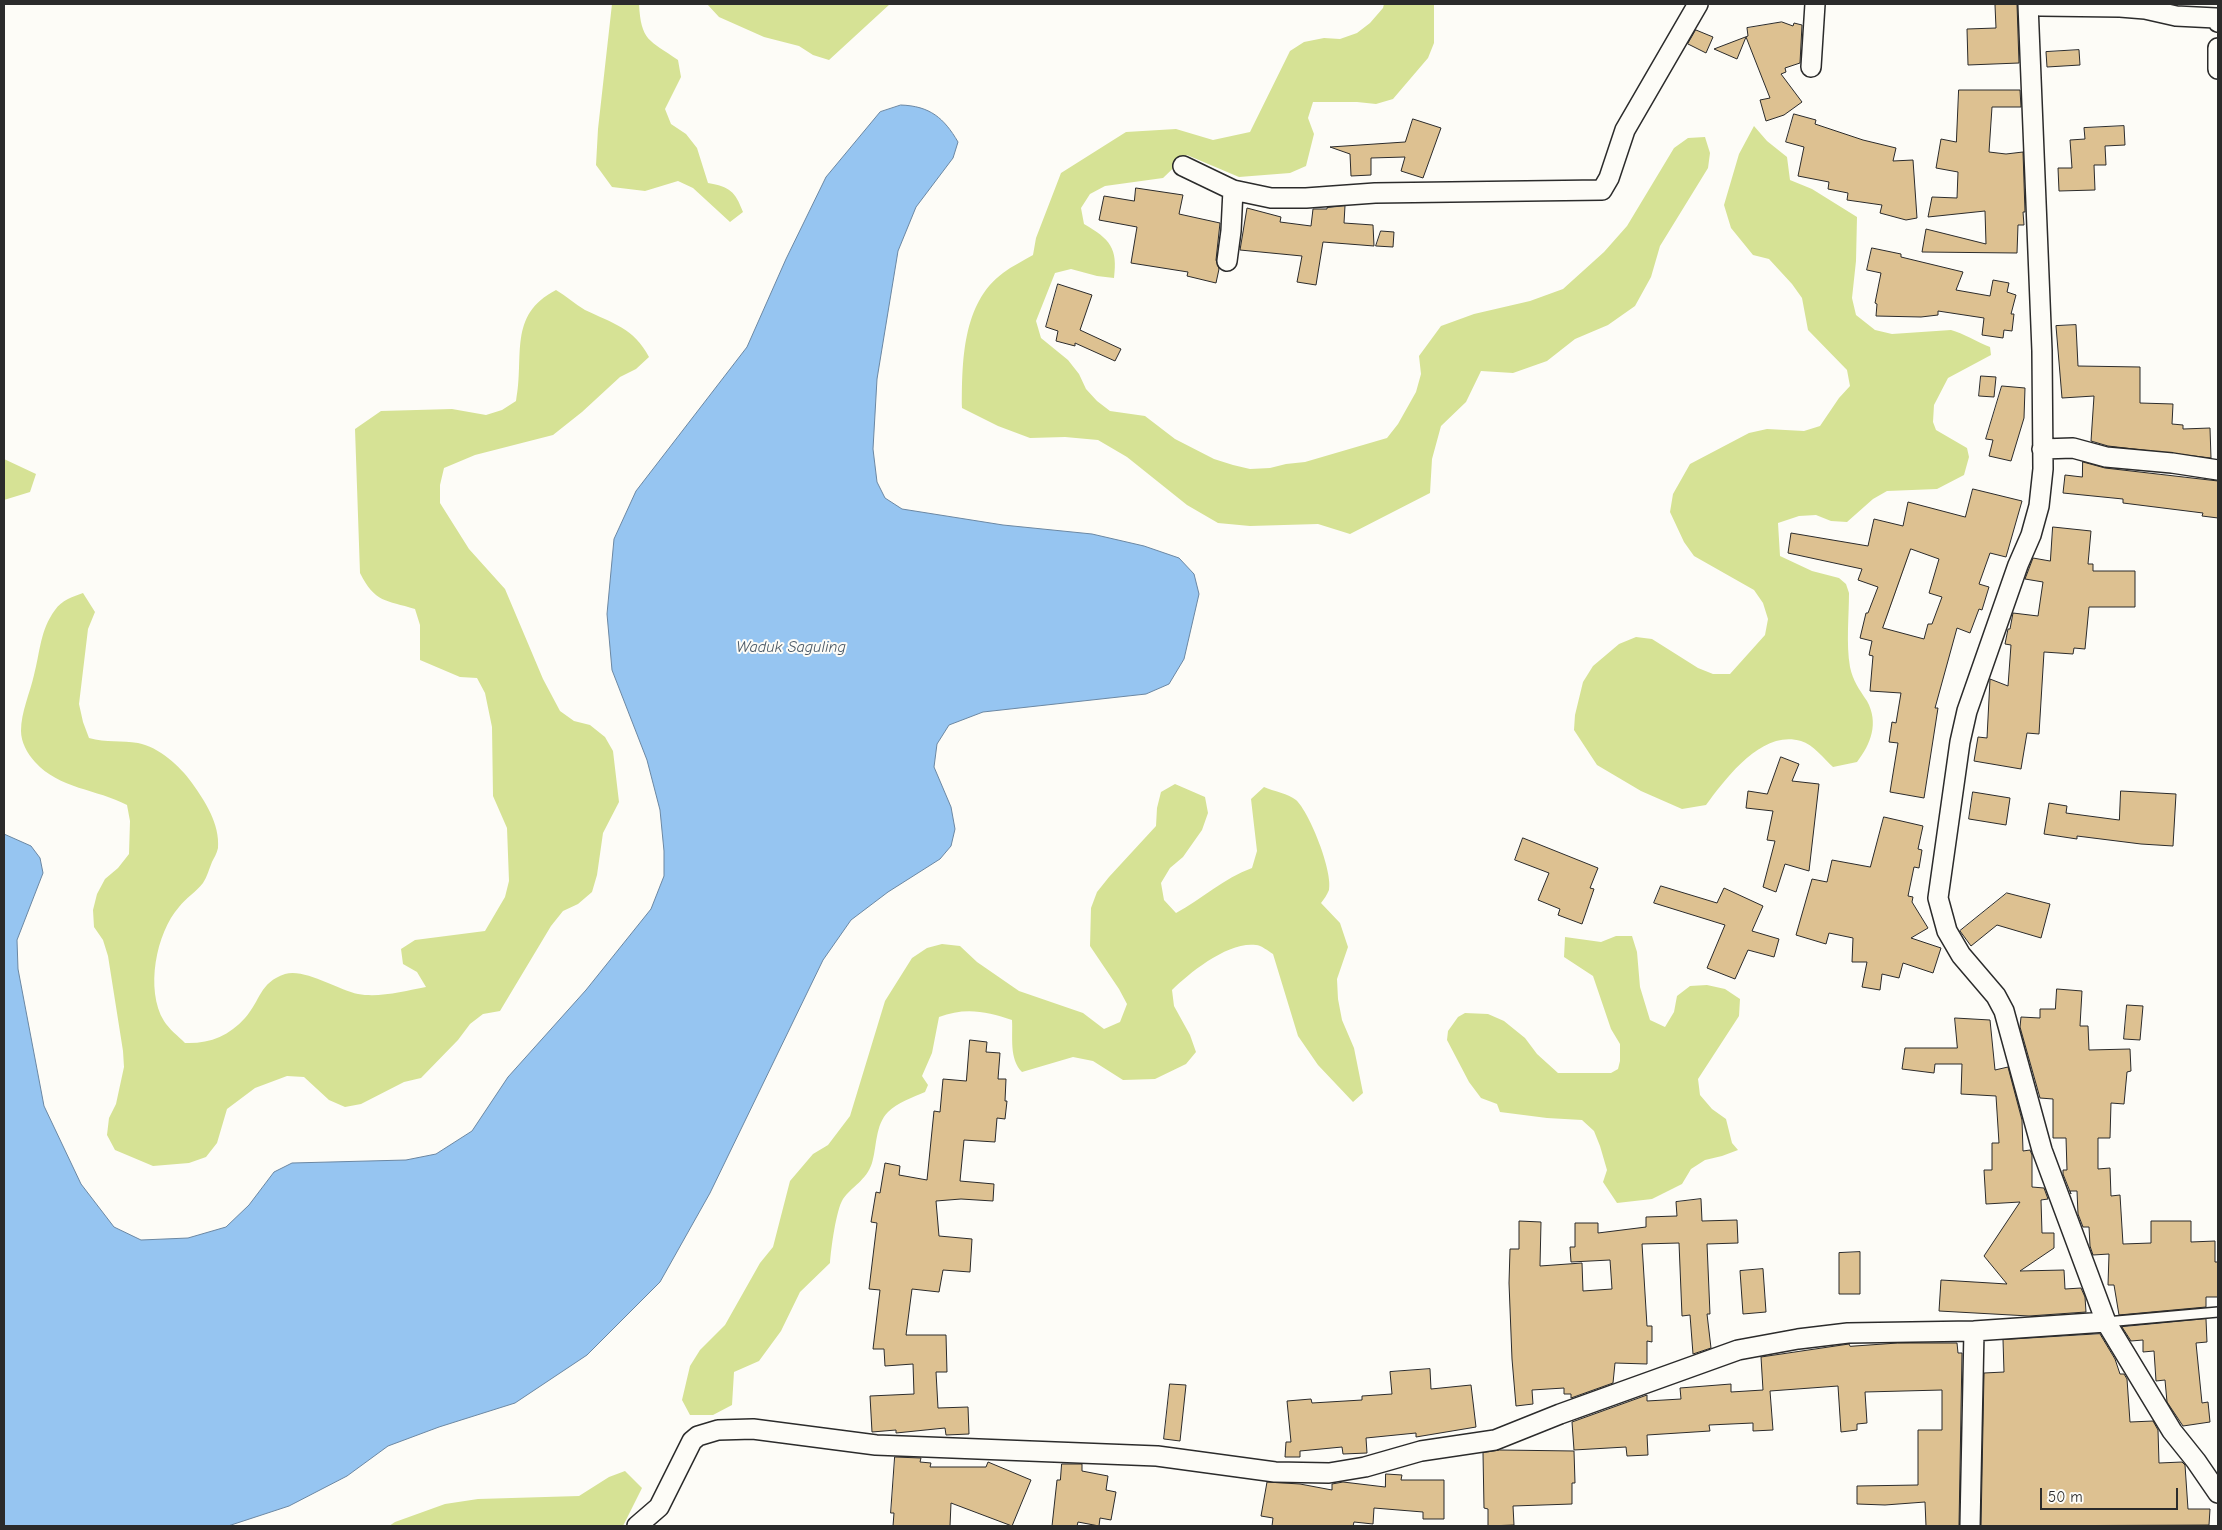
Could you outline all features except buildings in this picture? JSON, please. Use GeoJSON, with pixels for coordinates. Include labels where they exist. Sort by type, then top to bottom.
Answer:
{"type":"FeatureCollection","features":[{"type":"Feature","properties":{"kind":"street"},"geometry":{"type":"LineString","coordinates":[[1183,166],[1233,190],[1271,198],[1375,193],[1602,190],[1609,178],[1625,130],[1698,4]]}},
{"type":"Feature","properties":{"kind":"street"},"geometry":{"type":"LineString","coordinates":[[1811,67],[1815,4]]}},
{"type":"Feature","properties":{"kind":"street"},"geometry":{"type":"LineString","coordinates":[[2028,4],[2042,351],[2042,450],[2039,506],[2031,535],[2018,565],[1967,711],[1960,742],[1938,898],[1947,931],[1961,956],[1996,996],[2004,1011],[2042,1150],[2106,1322],[2172,1431],[2218,1493]]}},
{"type":"Feature","properties":{"kind":"street"},"geometry":{"type":"LineString","coordinates":[[2034,4],[2145,9],[2176,16],[2216,18],[2218,22]]}},
{"type":"Feature","properties":{"kind":"street"},"geometry":{"type":"LineString","coordinates":[[2218,48],[2218,69]]}},
{"type":"Feature","properties":{"kind":"street"},"geometry":{"type":"LineString","coordinates":[[1227,261],[1231,232],[1233,190]]}},
{"type":"Feature","properties":{"kind":"street"},"geometry":{"type":"LineString","coordinates":[[2042,450],[2073,448],[2106,457],[2172,463],[2218,470]]}},
{"type":"Feature","properties":{"kind":"street"},"geometry":{"type":"LineString","coordinates":[[637,1526],[659,1507],[692,1441],[698,1436],[718,1430],[753,1429],[876,1445],[1157,1456],[1275,1472],[1329,1473],[1365,1468],[1420,1451],[1495,1440],[1560,1414],[1738,1350],[1798,1339],[1848,1333],[1974,1331],[2106,1322]]}},
{"type":"Feature","properties":{"kind":"street"},"geometry":{"type":"LineString","coordinates":[[1970,1526],[1974,1331]]}},
{"type":"Feature","properties":{"kind":"lane"},"geometry":{"type":"LineString","coordinates":[[2106,1322],[2218,1312]]}},
{"type":"Feature","properties":{"kind":"green space"},"geometry":{"type":"Polygon","coordinates":[[[612,4],[639,4],[642,26],[648,38],[678,60],[681,77],[665,109],[671,124],[686,134],[697,148],[708,183],[727,188],[737,199],[743,212],[730,222],[693,188],[678,181],[645,191],[612,187],[596,165],[598,129],[612,4]]]}},
{"type":"Feature","properties":{"kind":"green space"},"geometry":{"type":"Polygon","coordinates":[[[707,4],[890,4],[829,60],[813,55],[799,46],[764,37],[719,17],[707,4]]]}},
{"type":"Feature","properties":{"kind":"green space"},"geometry":{"type":"Polygon","coordinates":[[[1384,4],[1434,4],[1434,43],[1428,58],[1393,99],[1376,104],[1313,102],[1308,118],[1314,134],[1306,166],[1290,173],[1239,177],[1187,155],[1163,178],[1105,186],[1090,194],[1081,208],[1084,224],[1110,245],[1115,259],[1114,278],[1097,276],[1071,269],[1055,273],[1036,321],[1041,338],[1068,360],[1079,374],[1086,389],[1110,411],[1145,416],[1175,439],[1214,459],[1233,465],[1250,469],[1270,468],[1305,462],[1387,438],[1398,424],[1416,392],[1421,374],[1419,356],[1441,326],[1474,314],[1530,301],[1563,289],[1604,252],[1627,226],[1674,148],[1688,138],[1705,137],[1710,153],[1708,168],[1660,246],[1651,277],[1635,306],[1608,325],[1575,339],[1547,361],[1513,373],[1481,371],[1466,402],[1441,426],[1432,459],[1430,493],[1350,534],[1318,524],[1250,526],[1218,523],[1187,505],[1127,457],[1098,440],[1065,437],[1030,438],[998,426],[962,408],[964,353],[972,317],[979,300],[989,286],[1006,270],[1033,255],[1036,238],[1061,173],[1126,132],[1176,129],[1213,140],[1250,132],[1290,51],[1304,42],[1324,38],[1340,39],[1357,33],[1370,23],[1383,8],[1384,4]]]}},
{"type":"Feature","properties":{"kind":"green space"},"geometry":{"type":"Polygon","coordinates":[[[1754,126],[1767,141],[1787,157],[1790,180],[1812,189],[1857,217],[1856,261],[1852,298],[1856,315],[1875,330],[1892,334],[1951,330],[1990,347],[1991,355],[1948,378],[1934,405],[1933,422],[1936,430],[1967,448],[1969,457],[1964,475],[1937,489],[1887,491],[1873,499],[1847,522],[1831,521],[1816,515],[1799,516],[1778,523],[1780,556],[1812,571],[1839,578],[1846,584],[1849,593],[1848,639],[1850,667],[1859,689],[1871,709],[1873,725],[1872,733],[1862,755],[1857,762],[1833,767],[1814,748],[1801,741],[1787,739],[1773,742],[1746,758],[1706,805],[1682,809],[1641,791],[1597,765],[1574,730],[1575,715],[1583,682],[1593,666],[1619,644],[1636,637],[1652,639],[1698,668],[1713,674],[1730,674],[1765,635],[1768,619],[1763,603],[1754,590],[1694,556],[1684,542],[1670,512],[1673,494],[1690,464],[1749,433],[1767,429],[1804,431],[1820,426],[1839,398],[1850,386],[1847,370],[1808,330],[1802,298],[1792,284],[1769,259],[1753,255],[1731,228],[1724,205],[1739,154],[1754,126]]]}},
{"type":"Feature","properties":{"kind":"green space"},"geometry":{"type":"Polygon","coordinates":[[[556,290],[585,310],[629,333],[643,347],[649,357],[636,369],[620,377],[582,412],[553,435],[475,455],[444,468],[440,485],[440,503],[469,549],[505,589],[543,679],[560,711],[574,721],[590,725],[605,737],[613,751],[619,802],[603,833],[597,875],[592,892],[578,904],[563,911],[551,926],[500,1011],[483,1014],[470,1024],[458,1040],[421,1078],[404,1082],[361,1104],[345,1107],[329,1100],[304,1077],[287,1076],[255,1088],[227,1109],[217,1143],[206,1157],[189,1163],[153,1166],[115,1150],[107,1135],[109,1118],[116,1104],[124,1067],[123,1051],[108,956],[103,940],[94,927],[93,910],[97,894],[105,879],[118,868],[129,854],[130,821],[127,805],[55,778],[35,762],[23,743],[21,735],[22,717],[43,634],[50,618],[61,604],[83,593],[95,612],[88,629],[79,704],[89,738],[138,743],[161,753],[175,764],[202,797],[211,813],[217,830],[218,848],[206,878],[171,918],[159,946],[154,978],[155,994],[158,1008],[168,1027],[185,1043],[202,1042],[218,1038],[232,1030],[245,1018],[270,982],[285,974],[302,974],[350,992],[366,995],[392,994],[426,987],[417,972],[403,964],[401,949],[415,940],[485,931],[505,897],[509,881],[507,828],[493,796],[492,727],[485,693],[477,678],[460,677],[420,660],[420,625],[415,609],[382,599],[365,583],[360,573],[355,429],[381,411],[452,409],[486,415],[502,410],[516,401],[521,338],[524,325],[530,312],[541,300],[556,290]]]}},
{"type":"Feature","properties":{"kind":"green space"},"geometry":{"type":"Polygon","coordinates":[[[4,459],[36,474],[30,492],[4,500],[4,459]]]}},
{"type":"Feature","properties":{"kind":"green space"},"geometry":{"type":"Polygon","coordinates":[[[1175,784],[1205,797],[1208,813],[1202,830],[1183,857],[1170,868],[1161,883],[1164,900],[1176,913],[1232,877],[1252,868],[1257,851],[1251,799],[1264,787],[1293,798],[1302,807],[1314,829],[1328,870],[1329,890],[1321,903],[1340,923],[1348,947],[1337,979],[1338,999],[1342,1020],[1354,1048],[1363,1093],[1353,1102],[1318,1065],[1298,1036],[1273,954],[1258,945],[1245,945],[1222,953],[1199,967],[1172,990],[1174,1006],[1190,1035],[1196,1052],[1186,1064],[1155,1079],[1123,1080],[1093,1061],[1073,1057],[1022,1072],[1013,1054],[1012,1020],[976,1011],[957,1012],[939,1017],[932,1053],[922,1076],[928,1085],[925,1092],[905,1100],[884,1117],[869,1169],[863,1179],[847,1194],[840,1204],[834,1230],[830,1263],[800,1292],[781,1331],[759,1361],[734,1372],[732,1405],[713,1415],[690,1415],[682,1400],[690,1366],[700,1350],[725,1325],[760,1263],[773,1247],[790,1181],[813,1154],[828,1145],[850,1116],[885,1001],[912,958],[927,948],[942,944],[960,946],[977,962],[1019,991],[1083,1013],[1104,1029],[1120,1022],[1127,1004],[1090,946],[1091,908],[1097,892],[1156,826],[1157,808],[1161,792],[1175,784]]]}},
{"type":"Feature","properties":{"kind":"green space"},"geometry":{"type":"Polygon","coordinates":[[[1616,936],[1632,936],[1637,952],[1640,987],[1650,1020],[1665,1027],[1674,1012],[1677,996],[1690,986],[1707,985],[1725,989],[1740,999],[1739,1016],[1698,1079],[1700,1095],[1712,1109],[1726,1119],[1732,1143],[1738,1150],[1705,1160],[1691,1169],[1682,1184],[1652,1199],[1617,1203],[1603,1182],[1607,1170],[1594,1131],[1582,1120],[1500,1112],[1497,1104],[1481,1098],[1469,1082],[1447,1040],[1448,1031],[1458,1017],[1465,1013],[1488,1014],[1504,1021],[1525,1038],[1537,1054],[1558,1073],[1611,1073],[1618,1069],[1620,1044],[1611,1029],[1593,976],[1564,957],[1565,937],[1601,942],[1616,936]]]}},
{"type":"Feature","properties":{"kind":"green space"},"geometry":{"type":"Polygon","coordinates":[[[625,1471],[642,1488],[623,1526],[389,1526],[395,1522],[445,1504],[478,1499],[579,1496],[609,1477],[625,1471]]]}},
{"type":"Feature","properties":{"kind":"water","name":"Waduk Saguling"},"geometry":{"type":"Polygon","coordinates":[[[901,105],[920,108],[935,115],[947,126],[958,142],[953,158],[916,207],[898,251],[877,379],[873,449],[877,482],[885,498],[902,509],[1003,525],[1092,534],[1144,546],[1179,558],[1194,574],[1199,594],[1184,659],[1169,684],[1146,694],[983,712],[949,725],[937,744],[934,767],[951,807],[955,829],[951,846],[940,859],[888,892],[851,920],[823,960],[710,1193],[660,1282],[587,1355],[515,1403],[439,1427],[388,1446],[347,1476],[289,1506],[228,1526],[4,1526],[4,834],[31,846],[40,858],[43,873],[17,940],[18,969],[44,1106],[81,1184],[114,1227],[141,1240],[188,1238],[226,1227],[249,1205],[274,1172],[292,1163],[406,1160],[436,1154],[472,1131],[508,1077],[586,990],[651,909],[664,876],[664,851],[660,810],[647,760],[612,670],[607,614],[614,539],[636,491],[747,347],[786,259],[826,177],[880,112],[901,105]]]}}]}
